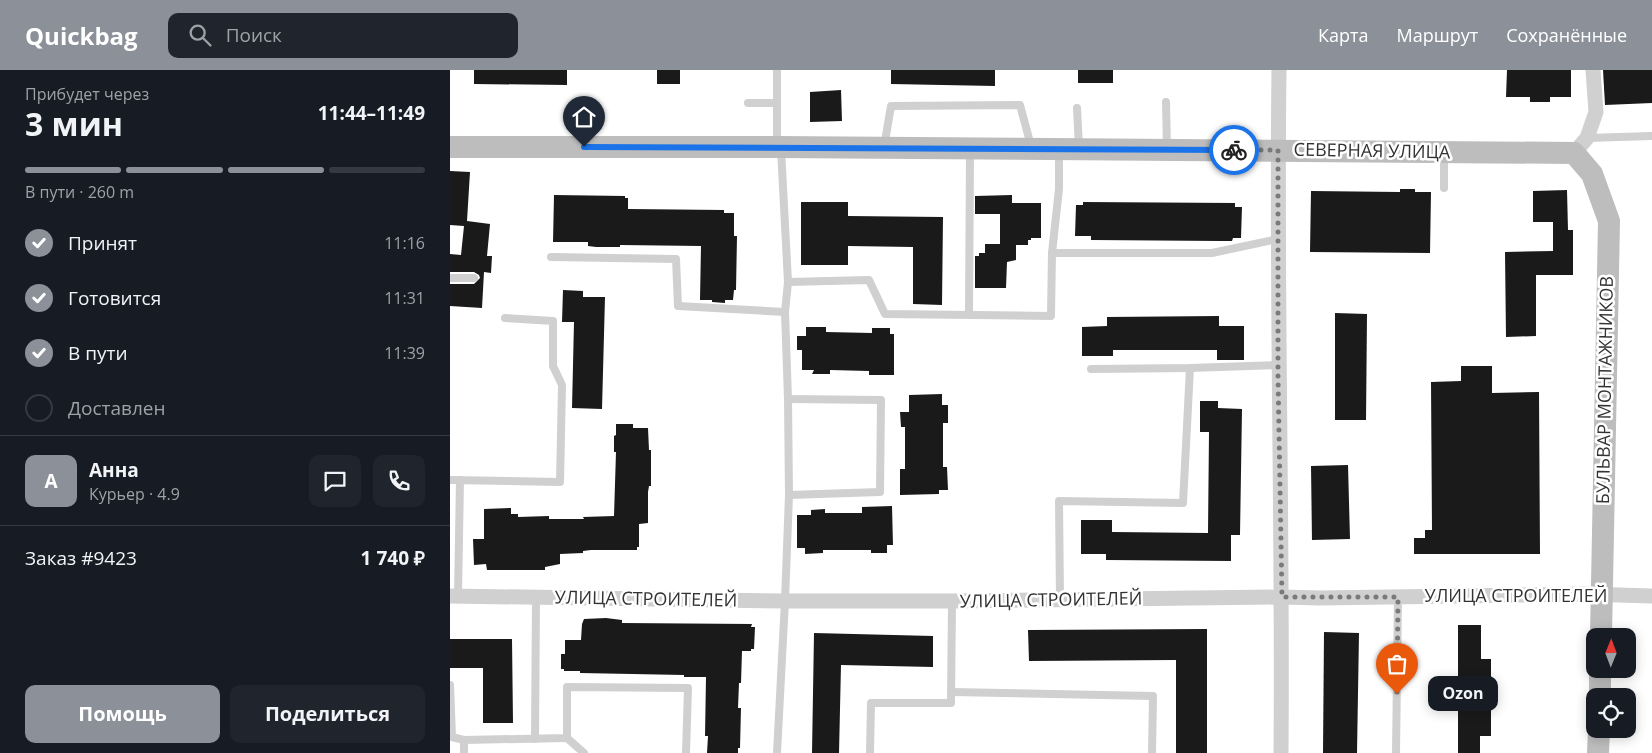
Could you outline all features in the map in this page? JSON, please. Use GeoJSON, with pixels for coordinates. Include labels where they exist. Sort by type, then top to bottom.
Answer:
{"type":"FeatureCollection","features":[{"type":"Feature","properties":{"kind":"street"},"geometry":{"type":"LineString","coordinates":[[1279,70],[1278,365],[1282,597],[1281,753]]}},
{"type":"Feature","properties":{"kind":"street"},"geometry":{"type":"LineString","coordinates":[[1580,145],[1596,112],[1593,70]]}},
{"type":"Feature","properties":{"kind":"street","name":"СЕВЕРНАЯ УЛИЦА"},"geometry":{"type":"LineString","coordinates":[[450,147],[1444,151],[1580,145]]}},
{"type":"Feature","properties":{"kind":"street","name":"БУЛЬВАР МОНТАЖНИКОВ"},"geometry":{"type":"LineString","coordinates":[[1580,145],[1609,221],[1601,628]]}},
{"type":"Feature","properties":{"kind":"street","name":"УЛИЦА СТРОИТЕЛЕЙ"},"geometry":{"type":"LineString","coordinates":[[454,596],[785,601],[952,601],[1282,597],[1652,596]]}},
{"type":"Feature","properties":{"kind":"street"},"geometry":{"type":"LineString","coordinates":[[1598,753],[1599,738]]}},
{"type":"Feature","properties":{"kind":"lane"},"geometry":{"type":"LineString","coordinates":[[777,753],[789,495],[788,399],[784,312],[788,282],[779,147],[778,70]]}},
{"type":"Feature","properties":{"kind":"lane"},"geometry":{"type":"LineString","coordinates":[[1166,102],[1167,149]]}},
{"type":"Feature","properties":{"kind":"lane"},"geometry":{"type":"LineString","coordinates":[[748,103],[777,103]]}},
{"type":"Feature","properties":{"kind":"lane"},"geometry":{"type":"LineString","coordinates":[[884,148],[891,106],[1020,104],[1032,148]]}},
{"type":"Feature","properties":{"kind":"lane"},"geometry":{"type":"LineString","coordinates":[[788,282],[870,280],[885,314],[1051,316],[1052,253],[1059,189],[1077,108]]}},
{"type":"Feature","properties":{"kind":"lane"},"geometry":{"type":"LineString","coordinates":[[1580,145],[1652,136]]}},
{"type":"Feature","properties":{"kind":"lane"},"geometry":{"type":"LineString","coordinates":[[969,315],[970,149]]}},
{"type":"Feature","properties":{"kind":"lane"},"geometry":{"type":"LineString","coordinates":[[1444,151],[1444,188]]}},
{"type":"Feature","properties":{"kind":"lane"},"geometry":{"type":"LineString","coordinates":[[1052,253],[1212,253],[1278,239]]}},
{"type":"Feature","properties":{"kind":"lane"},"geometry":{"type":"LineString","coordinates":[[551,257],[676,259],[678,306],[784,312]]}},
{"type":"Feature","properties":{"kind":"lane"},"geometry":{"type":"LineString","coordinates":[[450,278],[474,278]]}},
{"type":"Feature","properties":{"kind":"lane"},"geometry":{"type":"LineString","coordinates":[[450,480],[560,482],[562,385],[553,366],[553,321],[505,318]]}},
{"type":"Feature","properties":{"kind":"lane"},"geometry":{"type":"LineString","coordinates":[[1091,369],[1278,365]]}},
{"type":"Feature","properties":{"kind":"lane"},"geometry":{"type":"LineString","coordinates":[[1060,600],[1059,501],[1183,503],[1190,368]]}},
{"type":"Feature","properties":{"kind":"lane"},"geometry":{"type":"LineString","coordinates":[[788,399],[881,400],[880,492],[789,495]]}},
{"type":"Feature","properties":{"kind":"lane"},"geometry":{"type":"LineString","coordinates":[[454,596],[460,480]]}},
{"type":"Feature","properties":{"kind":"lane"},"geometry":{"type":"LineString","coordinates":[[535,739],[536,597]]}},
{"type":"Feature","properties":{"kind":"lane"},"geometry":{"type":"LineString","coordinates":[[1396,753],[1398,597]]}},
{"type":"Feature","properties":{"kind":"lane"},"geometry":{"type":"LineString","coordinates":[[870,753],[871,703],[951,702],[952,601]]}},
{"type":"Feature","properties":{"kind":"lane"},"geometry":{"type":"LineString","coordinates":[[450,685],[452,737],[464,740],[567,738],[584,753]]}},
{"type":"Feature","properties":{"kind":"lane"},"geometry":{"type":"LineString","coordinates":[[567,738],[567,686],[688,688],[686,753]]}},
{"type":"Feature","properties":{"kind":"lane"},"geometry":{"type":"LineString","coordinates":[[952,692],[1153,696],[1152,753]]}},
{"type":"Feature","properties":{"kind":"lane"},"geometry":{"type":"LineString","coordinates":[[464,740],[464,753]]}},
{"type":"Feature","properties":{"kind":"building"},"geometry":{"type":"Polygon","coordinates":[[[474,70],[567,70],[567,85],[474,84],[474,70]]]}},
{"type":"Feature","properties":{"kind":"building"},"geometry":{"type":"Polygon","coordinates":[[[657,70],[680,70],[680,84],[657,84],[657,70]]]}},
{"type":"Feature","properties":{"kind":"building"},"geometry":{"type":"Polygon","coordinates":[[[891,70],[995,70],[995,86],[891,84],[891,70]]]}},
{"type":"Feature","properties":{"kind":"building"},"geometry":{"type":"Polygon","coordinates":[[[1078,70],[1113,70],[1113,83],[1078,83],[1078,70]]]}},
{"type":"Feature","properties":{"kind":"building"},"geometry":{"type":"Polygon","coordinates":[[[1507,70],[1571,70],[1571,97],[1550,97],[1550,102],[1530,102],[1530,97],[1506,97],[1507,70]]]}},
{"type":"Feature","properties":{"kind":"building"},"geometry":{"type":"Polygon","coordinates":[[[1603,70],[1652,70],[1652,103],[1605,105],[1603,70]]]}},
{"type":"Feature","properties":{"kind":"building"},"geometry":{"type":"Polygon","coordinates":[[[841,90],[842,121],[810,122],[810,92],[841,90]]]}},
{"type":"Feature","properties":{"kind":"building"},"geometry":{"type":"Polygon","coordinates":[[[450,171],[470,172],[467,221],[490,224],[487,256],[492,256],[491,273],[484,272],[482,308],[450,306],[450,284],[474,284],[480,278],[474,272],[450,272],[450,254],[461,255],[464,226],[450,225],[450,171]]]}},
{"type":"Feature","properties":{"kind":"building"},"geometry":{"type":"Polygon","coordinates":[[[1400,189],[1415,189],[1415,192],[1431,192],[1430,253],[1310,252],[1311,191],[1400,192],[1400,189]]]}},
{"type":"Feature","properties":{"kind":"building"},"geometry":{"type":"Polygon","coordinates":[[[1567,190],[1568,230],[1573,230],[1573,275],[1536,275],[1536,336],[1506,337],[1505,252],[1553,251],[1553,222],[1533,222],[1533,191],[1567,190]]]}},
{"type":"Feature","properties":{"kind":"building"},"geometry":{"type":"Polygon","coordinates":[[[554,195],[625,196],[625,198],[628,198],[628,209],[724,210],[724,213],[734,213],[734,236],[737,236],[736,290],[734,290],[733,300],[725,300],[725,303],[700,300],[701,246],[620,245],[620,247],[596,247],[588,246],[588,242],[553,242],[554,195]]]}},
{"type":"Feature","properties":{"kind":"building"},"geometry":{"type":"Polygon","coordinates":[[[1012,195],[1012,203],[1041,203],[1041,238],[1031,238],[1031,240],[1028,240],[1028,245],[1016,245],[1016,260],[1007,262],[1006,288],[975,288],[975,256],[979,256],[979,253],[985,253],[985,244],[1000,244],[1000,214],[975,214],[975,196],[1012,195]]]}},
{"type":"Feature","properties":{"kind":"building"},"geometry":{"type":"Polygon","coordinates":[[[801,202],[848,202],[848,216],[943,217],[942,305],[913,304],[913,247],[848,246],[848,265],[801,265],[801,202]]]}},
{"type":"Feature","properties":{"kind":"building"},"geometry":{"type":"Polygon","coordinates":[[[1083,202],[1235,203],[1235,207],[1242,207],[1241,238],[1233,238],[1232,241],[1091,240],[1091,236],[1075,236],[1076,205],[1083,205],[1083,202]]]}},
{"type":"Feature","properties":{"kind":"building"},"geometry":{"type":"Polygon","coordinates":[[[563,290],[583,291],[583,297],[605,297],[602,409],[572,408],[574,322],[562,322],[563,290]]]}},
{"type":"Feature","properties":{"kind":"building"},"geometry":{"type":"Polygon","coordinates":[[[1335,313],[1367,314],[1366,420],[1335,420],[1335,313]]]}},
{"type":"Feature","properties":{"kind":"building"},"geometry":{"type":"Polygon","coordinates":[[[1219,316],[1219,326],[1244,326],[1244,360],[1217,360],[1217,350],[1113,350],[1113,356],[1082,356],[1082,327],[1107,326],[1107,317],[1219,316]]]}},
{"type":"Feature","properties":{"kind":"building"},"geometry":{"type":"Polygon","coordinates":[[[806,327],[826,327],[826,332],[872,333],[872,328],[890,328],[890,334],[894,334],[894,375],[869,375],[869,371],[830,370],[830,374],[812,374],[814,370],[802,370],[802,350],[797,350],[797,336],[806,336],[806,327]]]}},
{"type":"Feature","properties":{"kind":"building"},"geometry":{"type":"Polygon","coordinates":[[[1461,366],[1492,366],[1492,393],[1539,392],[1540,554],[1414,554],[1414,538],[1425,538],[1425,530],[1432,530],[1431,382],[1461,381],[1461,366]]]}},
{"type":"Feature","properties":{"kind":"building"},"geometry":{"type":"Polygon","coordinates":[[[942,394],[942,405],[948,405],[948,423],[943,423],[943,467],[947,467],[948,490],[939,490],[939,494],[900,495],[900,469],[905,469],[905,427],[901,427],[900,412],[909,412],[909,395],[942,394]]]}},
{"type":"Feature","properties":{"kind":"building"},"geometry":{"type":"Polygon","coordinates":[[[1200,401],[1218,401],[1218,408],[1242,409],[1240,535],[1231,535],[1231,561],[1106,560],[1106,554],[1081,554],[1081,520],[1112,520],[1112,532],[1208,533],[1209,432],[1200,432],[1200,401]]]}},
{"type":"Feature","properties":{"kind":"building"},"geometry":{"type":"Polygon","coordinates":[[[616,424],[633,424],[633,428],[648,428],[649,450],[651,450],[651,486],[649,486],[648,492],[648,523],[639,524],[639,547],[637,547],[637,550],[591,550],[583,551],[583,553],[560,554],[560,564],[545,567],[545,570],[487,570],[486,564],[474,565],[473,539],[484,539],[484,509],[511,508],[511,514],[518,514],[518,517],[549,516],[549,519],[584,519],[583,517],[614,516],[616,452],[614,452],[614,436],[616,435],[616,424]]]}},
{"type":"Feature","properties":{"kind":"building"},"geometry":{"type":"Polygon","coordinates":[[[1348,465],[1350,539],[1312,540],[1311,466],[1348,465]]]}},
{"type":"Feature","properties":{"kind":"building"},"geometry":{"type":"Polygon","coordinates":[[[892,506],[893,545],[887,545],[887,553],[871,553],[871,550],[823,550],[823,553],[805,554],[805,548],[797,548],[797,515],[811,515],[811,510],[825,509],[825,513],[862,513],[862,507],[892,506]]]}},
{"type":"Feature","properties":{"kind":"building"},"geometry":{"type":"Polygon","coordinates":[[[606,618],[622,620],[622,623],[752,624],[751,627],[755,627],[754,649],[742,651],[738,708],[741,708],[740,748],[738,748],[738,753],[707,753],[708,736],[705,736],[706,677],[580,673],[580,671],[564,671],[564,669],[561,669],[561,654],[565,654],[565,640],[581,640],[584,619],[606,618]]]}},
{"type":"Feature","properties":{"kind":"building"},"geometry":{"type":"Polygon","coordinates":[[[1458,625],[1481,625],[1481,659],[1491,659],[1491,736],[1480,736],[1480,753],[1458,753],[1458,625]]]}},
{"type":"Feature","properties":{"kind":"building"},"geometry":{"type":"Polygon","coordinates":[[[1207,629],[1207,753],[1176,753],[1176,660],[1029,661],[1028,630],[1207,629]]]}},
{"type":"Feature","properties":{"kind":"building"},"geometry":{"type":"Polygon","coordinates":[[[1324,632],[1359,633],[1357,753],[1323,753],[1324,632]]]}},
{"type":"Feature","properties":{"kind":"building"},"geometry":{"type":"Polygon","coordinates":[[[814,633],[933,636],[933,667],[841,665],[839,753],[812,753],[814,633]]]}},
{"type":"Feature","properties":{"kind":"building"},"geometry":{"type":"Polygon","coordinates":[[[450,639],[512,639],[513,723],[483,723],[483,668],[450,668],[450,639]]]}},
{"type":"Feature","properties":{"kind":"way so far"},"geometry":{"type":"LineString","coordinates":[[1234,150],[1278,150],[1278,377],[1282,597],[1398,597],[1397,694]]}},
{"type":"Feature","properties":{"kind":"place","name":"Ozon"},"geometry":{"type":"Point","coordinates":[1397,694]}},
{"type":"Feature","properties":{"kind":"route"},"geometry":{"type":"LineString","coordinates":[[584,147],[1234,150]]}}]}
